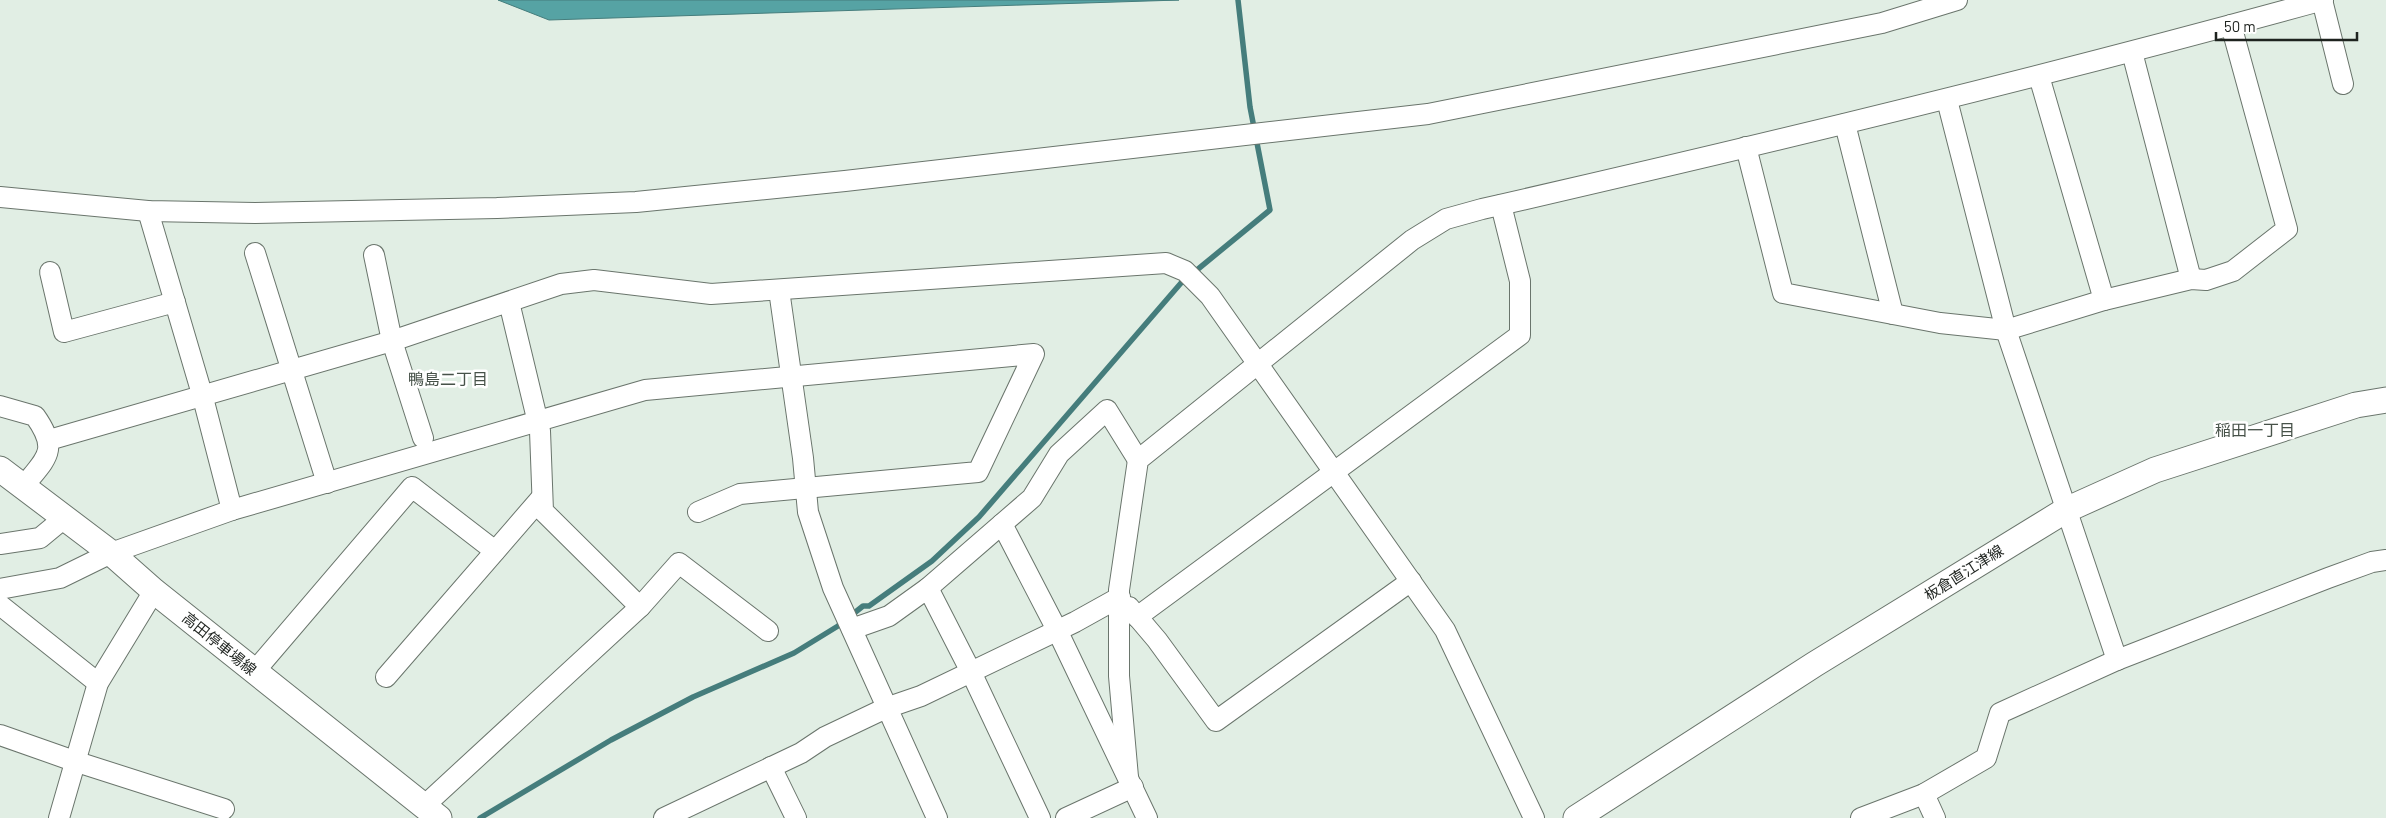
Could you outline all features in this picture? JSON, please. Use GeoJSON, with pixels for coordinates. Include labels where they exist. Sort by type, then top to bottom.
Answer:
{"type":"FeatureCollection","features":[{"type":"Feature","properties":{"kind":"main road","name":"板倉直江津線"},"geometry":{"type":"LineString","coordinates":[[1576,818],[1815,664],[2066,510],[2155,470],[2338,410],[2386,400]]}},
{"type":"Feature","properties":{"kind":"main road","name":"高田停車場線"},"geometry":{"type":"LineString","coordinates":[[0,468],[432,812]]}},
{"type":"Feature","properties":{"kind":"street"},"geometry":{"type":"LineString","coordinates":[[0,197],[148,211],[339,212],[636,202],[845,181],[1428,114],[1882,23],[1957,0]]}},
{"type":"Feature","properties":{"kind":"street"},"geometry":{"type":"LineString","coordinates":[[1138,460],[1412,240],[1446,219],[1947,100],[2322,0],[2343,84]]}},
{"type":"Feature","properties":{"kind":"street"},"geometry":{"type":"LineString","coordinates":[[1746,147],[1783,293],[1940,323],[2006,330],[2104,300],[2191,279],[2206,280],[2233,270],[2287,229],[2231,25]]}},
{"type":"Feature","properties":{"kind":"street"},"geometry":{"type":"LineString","coordinates":[[2132,52],[2191,279]]}},
{"type":"Feature","properties":{"kind":"street"},"geometry":{"type":"LineString","coordinates":[[2039,76],[2104,300]]}},
{"type":"Feature","properties":{"kind":"street"},"geometry":{"type":"LineString","coordinates":[[1947,100],[2006,330],[2117,660]]}},
{"type":"Feature","properties":{"kind":"street"},"geometry":{"type":"LineString","coordinates":[[1845,124],[1893,314]]}},
{"type":"Feature","properties":{"kind":"street"},"geometry":{"type":"LineString","coordinates":[[1137,617],[1520,335],[1520,281],[1501,205]]}},
{"type":"Feature","properties":{"kind":"street"},"geometry":{"type":"LineString","coordinates":[[148,211],[202,394],[232,510]]}},
{"type":"Feature","properties":{"kind":"street"},"geometry":{"type":"LineString","coordinates":[[255,253],[327,483]]}},
{"type":"Feature","properties":{"kind":"street"},"geometry":{"type":"LineString","coordinates":[[374,255],[392,341],[423,438]]}},
{"type":"Feature","properties":{"kind":"street"},"geometry":{"type":"LineString","coordinates":[[49,440],[202,394],[392,341],[562,284],[594,280],[711,294],[1166,263],[1185,271],[1210,296],[1445,630],[1534,818]]}},
{"type":"Feature","properties":{"kind":"street"},"geometry":{"type":"LineString","coordinates":[[50,272],[64,332],[175,302]]}},
{"type":"Feature","properties":{"kind":"street"},"geometry":{"type":"LineString","coordinates":[[779,290],[808,512],[827,570],[886,708],[937,818]]}},
{"type":"Feature","properties":{"kind":"street"},"geometry":{"type":"LineString","coordinates":[[509,302],[540,431],[543,511],[640,607]]}},
{"type":"Feature","properties":{"kind":"street"},"geometry":{"type":"LineString","coordinates":[[0,589],[60,578],[110,554],[232,510],[645,390],[792,378],[1034,354],[978,472],[740,494],[698,512]]}},
{"type":"Feature","properties":{"kind":"street"},"geometry":{"type":"LineString","coordinates":[[0,406],[35,416],[49,440],[49,450],[23,487]]}},
{"type":"Feature","properties":{"kind":"street"},"geometry":{"type":"LineString","coordinates":[[852,628],[889,616],[928,588],[1032,498],[1059,454],[1107,410],[1138,460],[1120,597],[1119,676],[1131,782]]}},
{"type":"Feature","properties":{"kind":"street"},"geometry":{"type":"LineString","coordinates":[[254,672],[412,486],[495,551]]}},
{"type":"Feature","properties":{"kind":"street"},"geometry":{"type":"LineString","coordinates":[[386,677],[542,497]]}},
{"type":"Feature","properties":{"kind":"street"},"geometry":{"type":"LineString","coordinates":[[0,544],[40,538],[63,519]]}},
{"type":"Feature","properties":{"kind":"street"},"geometry":{"type":"LineString","coordinates":[[1002,524],[1057,630],[1147,818]]}},
{"type":"Feature","properties":{"kind":"street"},"geometry":{"type":"LineString","coordinates":[[1861,818],[1924,794],[1986,758],[2000,713],[2117,660],[2328,578],[2372,562],[2386,560]]}},
{"type":"Feature","properties":{"kind":"street"},"geometry":{"type":"LineString","coordinates":[[432,812],[640,607],[679,563],[768,631]]}},
{"type":"Feature","properties":{"kind":"street"},"geometry":{"type":"LineString","coordinates":[[1120,597],[1216,721],[1410,581]]}},
{"type":"Feature","properties":{"kind":"street"},"geometry":{"type":"LineString","coordinates":[[928,588],[971,672],[1040,818]]}},
{"type":"Feature","properties":{"kind":"street"},"geometry":{"type":"LineString","coordinates":[[59,818],[98,683],[154,592]]}},
{"type":"Feature","properties":{"kind":"street"},"geometry":{"type":"LineString","coordinates":[[664,818],[801,753],[825,736],[886,708],[922,696],[1120,597]]}},
{"type":"Feature","properties":{"kind":"street"},"geometry":{"type":"LineString","coordinates":[[0,605],[98,683]]}},
{"type":"Feature","properties":{"kind":"street"},"geometry":{"type":"LineString","coordinates":[[0,735],[74,762],[224,809]]}},
{"type":"Feature","properties":{"kind":"street"},"geometry":{"type":"LineString","coordinates":[[771,767],[796,818]]}},
{"type":"Feature","properties":{"kind":"street"},"geometry":{"type":"LineString","coordinates":[[1066,818],[1131,782]]}},
{"type":"Feature","properties":{"kind":"street"},"geometry":{"type":"LineString","coordinates":[[1924,794],[1935,818]]}},
{"type":"Feature","properties":{"kind":"water"},"geometry":{"type":"Polygon","coordinates":[[[498,0],[1179,0],[549,20],[498,0]]]}},
{"type":"Feature","properties":{"kind":"waterway"},"geometry":{"type":"LineString","coordinates":[[480,818],[611,740],[693,697],[794,653],[838,626],[863,606],[869,606],[932,561],[979,517],[1181,283],[1270,210],[1250,107],[1238,0]]}},
{"type":"Feature","properties":{"kind":"district","name":"鴨島二丁目"},"geometry":{"type":"Point","coordinates":[448,379]}},
{"type":"Feature","properties":{"kind":"district","name":"稲田一丁目"},"geometry":{"type":"Point","coordinates":[2255,430]}}]}
